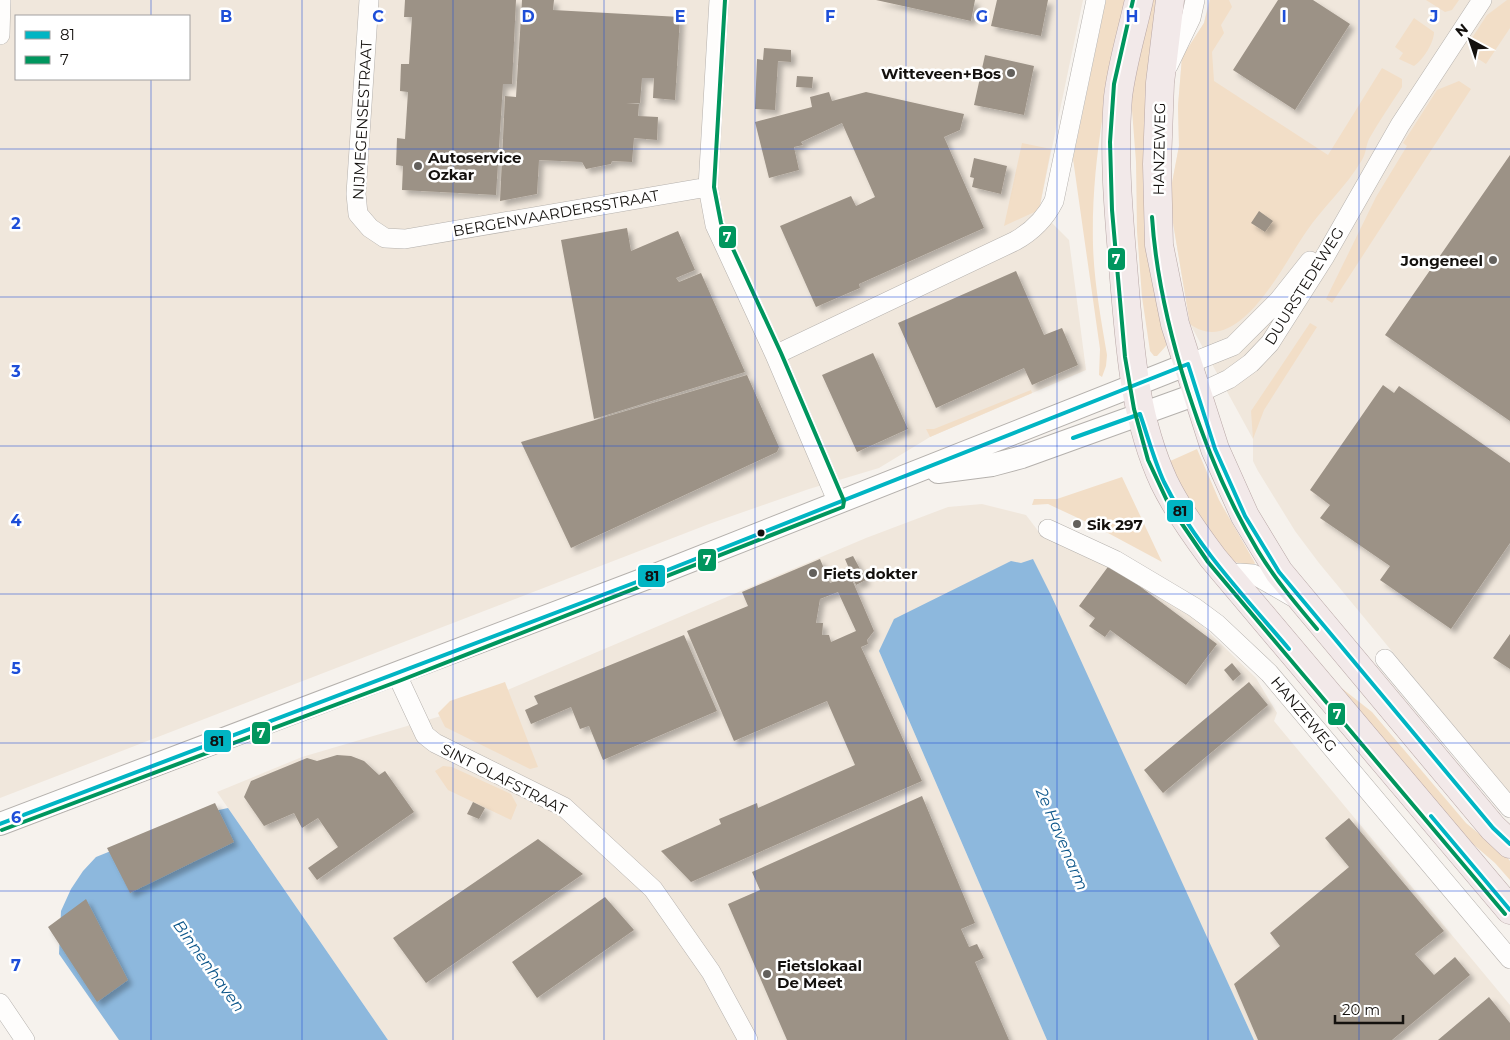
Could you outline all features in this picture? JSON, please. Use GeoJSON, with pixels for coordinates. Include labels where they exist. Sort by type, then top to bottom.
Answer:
{"type":"FeatureCollection","features":[{"type":"Feature","properties":{"kind":"main road","name":"HANZEWEG"},"geometry":{"type":"LineString","coordinates":[[1139,0],[1119,94],[1115,152],[1118,222],[1134,386],[1140,414],[1153,455],[1168,489],[1202,543],[1230,580],[1510,910]]}},
{"type":"Feature","properties":{"kind":"main road","name":"HANZEWEG"},"geometry":{"type":"LineString","coordinates":[[1170,0],[1160,83],[1157,164],[1159,245],[1175,324],[1215,450],[1245,516],[1278,572],[1493,828],[1510,844]]}},
{"type":"Feature","properties":{"kind":"street"},"geometry":{"type":"LineString","coordinates":[[0,35],[2,0]]}},
{"type":"Feature","properties":{"kind":"street","name":"NIJMEGENSESTRAAT"},"geometry":{"type":"LineString","coordinates":[[369,0],[356,194],[358,214],[370,228],[385,238],[405,239]]}},
{"type":"Feature","properties":{"kind":"street"},"geometry":{"type":"LineString","coordinates":[[719,0],[708,187],[715,225],[775,354],[838,503]]}},
{"type":"Feature","properties":{"kind":"street"},"geometry":{"type":"LineString","coordinates":[[775,354],[1028,234],[1047,214],[1054,201],[1060,177],[1096,0]]}},
{"type":"Feature","properties":{"kind":"street","name":"HANZEWEG"},"geometry":{"type":"LineString","coordinates":[[1160,83],[1191,18],[1195,0]]}},
{"type":"Feature","properties":{"kind":"street","name":"DUURSTEDEWEG"},"geometry":{"type":"LineString","coordinates":[[1197,394],[1229,378],[1251,363],[1270,343],[1324,258],[1400,125],[1482,0]]}},
{"type":"Feature","properties":{"kind":"street","name":"DUURSTEDEWEG"},"geometry":{"type":"LineString","coordinates":[[1188,364],[1233,346],[1256,323],[1295,281],[1369,178]]}},
{"type":"Feature","properties":{"kind":"street","name":"BERGENVAARDERSSTRAAT"},"geometry":{"type":"LineString","coordinates":[[405,239],[708,187]]}},
{"type":"Feature","properties":{"kind":"street"},"geometry":{"type":"LineString","coordinates":[[0,824],[397,675],[914,474],[978,446],[1188,364]]}},
{"type":"Feature","properties":{"kind":"street"},"geometry":{"type":"LineString","coordinates":[[914,474],[1007,462],[1197,394]]}},
{"type":"Feature","properties":{"kind":"street","name":"HANZEWEG"},"geometry":{"type":"LineString","coordinates":[[1048,529],[1115,560],[1194,607],[1218,624],[1269,673],[1510,959]]}},
{"type":"Feature","properties":{"kind":"street","name":"HANZEWEG"},"geometry":{"type":"LineString","coordinates":[[1230,580],[1240,573],[1253,574],[1303,602]]}},
{"type":"Feature","properties":{"kind":"street"},"geometry":{"type":"LineString","coordinates":[[1386,660],[1510,808]]}},
{"type":"Feature","properties":{"kind":"street","name":"SINT OLAFSTRAAT"},"geometry":{"type":"LineString","coordinates":[[397,675],[425,735],[435,743],[564,807],[653,889],[711,972],[748,1040]]}},
{"type":"Feature","properties":{"kind":"street"},"geometry":{"type":"LineString","coordinates":[[2,1011],[25,1040]]}},
{"type":"Feature","properties":{"kind":"shaded area"},"geometry":{"type":"Polygon","coordinates":[[[0,0],[1083,0],[1039,210],[1069,240],[1086,370],[930,437],[879,468],[809,489],[709,524],[0,798],[0,0]]]}},
{"type":"Feature","properties":{"kind":"shaded area"},"geometry":{"type":"Polygon","coordinates":[[[1106,0],[1126,0],[1102,122],[1093,214],[1093,245],[1098,300],[1107,355],[1102,377],[1099,375],[1100,349],[1073,159],[1106,0]]]}},
{"type":"Feature","properties":{"kind":"shaded area"},"geometry":{"type":"Polygon","coordinates":[[[1150,0],[1158,0],[1167,339],[1166,346],[1157,356],[1154,356],[1150,351],[1142,297],[1131,97],[1150,0]]]}},
{"type":"Feature","properties":{"kind":"shaded area"},"geometry":{"type":"Polygon","coordinates":[[[1209,0],[1510,0],[1510,794],[1319,563],[1295,531],[1258,471],[1253,461],[1253,439],[1190,324],[1171,211],[1172,183],[1179,146],[1178,106],[1182,57],[1204,23],[1209,0]]]}},
{"type":"Feature","properties":{"kind":"shaded area"},"geometry":{"type":"Polygon","coordinates":[[[1210,0],[1229,0],[1232,7],[1221,25],[1224,33],[1212,52],[1214,81],[1328,155],[1382,68],[1402,79],[1402,87],[1369,139],[1363,158],[1356,170],[1306,232],[1258,303],[1242,319],[1225,329],[1208,332],[1190,324],[1171,211],[1172,183],[1179,146],[1178,106],[1182,57],[1204,23],[1210,0]]]}},
{"type":"Feature","properties":{"kind":"shaded area"},"geometry":{"type":"Polygon","coordinates":[[[1426,0],[1459,0],[1452,10],[1445,12],[1426,0]]]}},
{"type":"Feature","properties":{"kind":"shaded area"},"geometry":{"type":"Polygon","coordinates":[[[1507,0],[1510,0],[1510,28],[1486,64],[1471,54],[1470,41],[1487,15],[1507,0]]]}},
{"type":"Feature","properties":{"kind":"shaded area"},"geometry":{"type":"Polygon","coordinates":[[[1414,18],[1434,32],[1434,36],[1421,60],[1414,66],[1399,59],[1403,53],[1395,47],[1414,18]]]}},
{"type":"Feature","properties":{"kind":"shaded area"},"geometry":{"type":"Polygon","coordinates":[[[1459,81],[1471,89],[1332,303],[1326,299],[1376,197],[1407,146],[1403,143],[1437,90],[1459,81]]]}},
{"type":"Feature","properties":{"kind":"shaded area"},"geometry":{"type":"Polygon","coordinates":[[[1022,143],[1051,149],[1039,210],[1004,226],[1022,143]]]}},
{"type":"Feature","properties":{"kind":"shaded area"},"geometry":{"type":"Polygon","coordinates":[[[1310,323],[1317,327],[1264,410],[1253,439],[1251,411],[1310,323]]]}},
{"type":"Feature","properties":{"kind":"shaded area"},"geometry":{"type":"Polygon","coordinates":[[[1031,390],[1032,393],[930,437],[926,429],[934,429],[1031,390]]]}},
{"type":"Feature","properties":{"kind":"shaded area"},"geometry":{"type":"Polygon","coordinates":[[[1197,449],[1219,500],[1255,563],[1252,567],[1228,560],[1204,530],[1168,462],[1197,449]]]}},
{"type":"Feature","properties":{"kind":"shaded area"},"geometry":{"type":"Polygon","coordinates":[[[1122,477],[1162,562],[1095,526],[1048,504],[1032,505],[1034,499],[1057,499],[1122,477]]]}},
{"type":"Feature","properties":{"kind":"shaded area"},"geometry":{"type":"Polygon","coordinates":[[[982,504],[1026,515],[1042,536],[1116,562],[1184,608],[1256,678],[1277,713],[1274,721],[1510,1005],[1510,1040],[1254,1040],[1033,559],[879,651],[1047,1040],[388,1040],[217,792],[302,757],[458,711],[866,538],[948,507],[982,504]]]}},
{"type":"Feature","properties":{"kind":"shaded area"},"geometry":{"type":"Polygon","coordinates":[[[1259,591],[1339,686],[1372,712],[1466,823],[1506,856],[1510,861],[1510,880],[1495,863],[1452,826],[1255,594],[1259,591]]]}},
{"type":"Feature","properties":{"kind":"shaded area"},"geometry":{"type":"Polygon","coordinates":[[[505,682],[538,767],[530,769],[445,727],[438,713],[450,701],[505,682]]]}},
{"type":"Feature","properties":{"kind":"shaded area"},"geometry":{"type":"Polygon","coordinates":[[[443,766],[452,767],[511,794],[517,805],[511,820],[448,790],[435,771],[443,766]]]}},
{"type":"Feature","properties":{"kind":"water","name":"2e Havenarm"},"geometry":{"type":"Polygon","coordinates":[[[1033,559],[1254,1040],[1047,1040],[879,651],[894,619],[1011,561],[1021,563],[1033,559]]]}},
{"type":"Feature","properties":{"kind":"water","name":"Binnenhaven"},"geometry":{"type":"Polygon","coordinates":[[[228,808],[388,1040],[119,1040],[59,954],[61,911],[71,889],[83,871],[96,857],[205,813],[228,808]]]}},
{"type":"Feature","properties":{"kind":"building"},"geometry":{"type":"Polygon","coordinates":[[[405,0],[516,0],[512,84],[503,84],[496,195],[402,190],[403,166],[396,165],[397,138],[405,139],[408,92],[400,91],[401,64],[409,64],[412,17],[404,17],[405,0]]]}},
{"type":"Feature","properties":{"kind":"building"},"geometry":{"type":"Polygon","coordinates":[[[522,0],[554,0],[553,10],[680,17],[675,100],[653,98],[654,78],[642,78],[640,103],[626,103],[639,104],[638,116],[658,117],[657,140],[634,138],[632,162],[612,161],[611,164],[586,169],[582,162],[539,160],[537,194],[500,201],[505,96],[516,97],[522,0]]]}},
{"type":"Feature","properties":{"kind":"building"},"geometry":{"type":"Polygon","coordinates":[[[876,0],[975,0],[971,21],[876,0]]]}},
{"type":"Feature","properties":{"kind":"building"},"geometry":{"type":"Polygon","coordinates":[[[997,0],[1048,0],[1041,36],[991,26],[997,0]]]}},
{"type":"Feature","properties":{"kind":"building"},"geometry":{"type":"Polygon","coordinates":[[[1278,0],[1313,0],[1350,24],[1295,110],[1233,70],[1278,0]]]}},
{"type":"Feature","properties":{"kind":"building"},"geometry":{"type":"Polygon","coordinates":[[[764,48],[791,50],[791,62],[778,61],[775,110],[755,109],[757,59],[763,60],[764,48]]]}},
{"type":"Feature","properties":{"kind":"building"},"geometry":{"type":"Polygon","coordinates":[[[985,55],[1034,66],[1024,115],[974,105],[985,55]]]}},
{"type":"Feature","properties":{"kind":"building"},"geometry":{"type":"Polygon","coordinates":[[[797,76],[813,77],[812,88],[796,87],[797,76]]]}},
{"type":"Feature","properties":{"kind":"building"},"geometry":{"type":"Polygon","coordinates":[[[829,92],[832,101],[866,92],[964,114],[960,130],[944,137],[984,228],[859,284],[860,288],[816,307],[780,226],[851,196],[856,206],[875,197],[842,123],[801,142],[803,145],[794,147],[799,170],[769,178],[755,122],[812,107],[810,97],[829,92]]]}},
{"type":"Feature","properties":{"kind":"building"},"geometry":{"type":"Polygon","coordinates":[[[1510,155],[1510,421],[1385,335],[1510,155]]]}},
{"type":"Feature","properties":{"kind":"building"},"geometry":{"type":"Polygon","coordinates":[[[974,158],[1007,166],[1001,194],[972,187],[974,178],[970,177],[974,158]]]}},
{"type":"Feature","properties":{"kind":"building"},"geometry":{"type":"Polygon","coordinates":[[[1259,211],[1273,221],[1265,232],[1251,223],[1259,211]]]}},
{"type":"Feature","properties":{"kind":"building"},"geometry":{"type":"Polygon","coordinates":[[[627,228],[631,251],[678,231],[695,270],[676,278],[679,282],[701,273],[745,372],[594,419],[561,240],[627,228]]]}},
{"type":"Feature","properties":{"kind":"building"},"geometry":{"type":"Polygon","coordinates":[[[1016,271],[1044,335],[1062,328],[1078,365],[1032,385],[1024,368],[936,408],[898,323],[1016,271]]]}},
{"type":"Feature","properties":{"kind":"building"},"geometry":{"type":"Polygon","coordinates":[[[873,353],[908,429],[857,452],[822,375],[873,353]]]}},
{"type":"Feature","properties":{"kind":"building"},"geometry":{"type":"Polygon","coordinates":[[[747,375],[779,447],[777,452],[571,548],[521,442],[747,375]]]}},
{"type":"Feature","properties":{"kind":"building"},"geometry":{"type":"Polygon","coordinates":[[[1383,385],[1394,393],[1399,386],[1510,463],[1510,543],[1451,629],[1380,580],[1390,566],[1320,518],[1330,505],[1310,490],[1383,385]]]}},
{"type":"Feature","properties":{"kind":"building"},"geometry":{"type":"Polygon","coordinates":[[[853,556],[866,580],[856,585],[845,559],[853,556]]]}},
{"type":"Feature","properties":{"kind":"building"},"geometry":{"type":"Polygon","coordinates":[[[820,559],[830,583],[850,575],[874,631],[867,640],[868,644],[861,647],[922,781],[691,882],[661,851],[721,824],[719,819],[757,803],[758,808],[855,765],[827,701],[734,741],[687,631],[748,606],[742,592],[820,559]],[[838,592],[820,599],[816,623],[823,623],[822,635],[829,635],[831,642],[856,631],[838,592]]]}},
{"type":"Feature","properties":{"kind":"building"},"geometry":{"type":"Polygon","coordinates":[[[1110,564],[1217,644],[1186,685],[1110,630],[1105,637],[1089,626],[1095,618],[1079,606],[1110,564]]]}},
{"type":"Feature","properties":{"kind":"building"},"geometry":{"type":"Polygon","coordinates":[[[1510,634],[1510,669],[1493,658],[1510,634]]]}},
{"type":"Feature","properties":{"kind":"building"},"geometry":{"type":"Polygon","coordinates":[[[684,635],[717,711],[603,760],[589,726],[580,729],[571,707],[531,724],[525,710],[538,704],[534,696],[684,635]]]}},
{"type":"Feature","properties":{"kind":"building"},"geometry":{"type":"Polygon","coordinates":[[[1232,663],[1241,674],[1233,681],[1224,670],[1232,663]]]}},
{"type":"Feature","properties":{"kind":"building"},"geometry":{"type":"Polygon","coordinates":[[[1249,682],[1268,705],[1163,793],[1144,770],[1249,682]]]}},
{"type":"Feature","properties":{"kind":"building"},"geometry":{"type":"Polygon","coordinates":[[[337,755],[351,756],[364,761],[379,775],[385,771],[414,812],[317,880],[308,868],[338,847],[318,818],[302,828],[294,813],[264,826],[244,797],[251,781],[307,758],[317,761],[337,755]]]}},
{"type":"Feature","properties":{"kind":"building"},"geometry":{"type":"Polygon","coordinates":[[[922,796],[975,923],[961,929],[969,947],[977,944],[984,958],[975,962],[1009,1040],[787,1040],[728,904],[760,890],[752,872],[922,796]]]}},
{"type":"Feature","properties":{"kind":"building"},"geometry":{"type":"Polygon","coordinates":[[[473,802],[485,808],[479,819],[467,814],[473,802]]]}},
{"type":"Feature","properties":{"kind":"building"},"geometry":{"type":"Polygon","coordinates":[[[215,803],[234,842],[130,893],[107,848],[215,803]]]}},
{"type":"Feature","properties":{"kind":"building"},"geometry":{"type":"Polygon","coordinates":[[[1349,818],[1444,931],[1415,954],[1434,975],[1455,957],[1470,975],[1392,1040],[1258,1040],[1234,984],[1280,946],[1270,933],[1349,867],[1325,838],[1349,818]]]}},
{"type":"Feature","properties":{"kind":"building"},"geometry":{"type":"Polygon","coordinates":[[[538,839],[583,874],[426,983],[393,938],[538,839]]]}},
{"type":"Feature","properties":{"kind":"building"},"geometry":{"type":"Polygon","coordinates":[[[605,897],[634,930],[537,998],[512,962],[605,897]]]}},
{"type":"Feature","properties":{"kind":"building"},"geometry":{"type":"Polygon","coordinates":[[[86,899],[128,980],[97,1002],[48,927],[86,899]]]}},
{"type":"Feature","properties":{"kind":"building"},"geometry":{"type":"Polygon","coordinates":[[[1489,997],[1510,1023],[1510,1040],[1438,1040],[1489,997]]]}},
{"type":"Feature","properties":{"kind":"transit line","name":"7"},"geometry":{"type":"LineString","coordinates":[[2,830],[399,681],[843,507],[844,501],[781,353],[721,223],[714,187],[725,0]]}},
{"type":"Feature","properties":{"kind":"transit line","name":"7"},"geometry":{"type":"LineString","coordinates":[[1133,0],[1114,84],[1110,142],[1112,210],[1125,357],[1134,409],[1148,460],[1169,505],[1208,562],[1505,914]]}},
{"type":"Feature","properties":{"kind":"transit line","name":"7"},"geometry":{"type":"LineString","coordinates":[[1152,217],[1156,258],[1174,345],[1187,390],[1220,476],[1238,515],[1258,551],[1317,629]]}},
{"type":"Feature","properties":{"kind":"transit line","name":"81"},"geometry":{"type":"LineString","coordinates":[[0,824],[655,575],[1188,364],[1215,449],[1245,516],[1279,572],[1493,828],[1510,844]]}},
{"type":"Feature","properties":{"kind":"transit line","name":"81"},"geometry":{"type":"LineString","coordinates":[[1073,438],[1140,414],[1154,457],[1176,505],[1205,549],[1289,649]]}},
{"type":"Feature","properties":{"kind":"transit line","name":"81"},"geometry":{"type":"LineString","coordinates":[[1431,816],[1510,910]]}},
{"type":"Feature","properties":{"kind":"place","name":"Witteveen+Bos"},"geometry":{"type":"Point","coordinates":[1011,73]}},
{"type":"Feature","properties":{"kind":"place","name":"Autoservice Ozkar"},"geometry":{"type":"Point","coordinates":[418,166]}},
{"type":"Feature","properties":{"kind":"place","name":"Jongeneel"},"geometry":{"type":"Point","coordinates":[1493,260]}},
{"type":"Feature","properties":{"kind":"place","name":"Sik 297"},"geometry":{"type":"Point","coordinates":[1077,524]}},
{"type":"Feature","properties":{"kind":"place","name":"Fiets dokter"},"geometry":{"type":"Point","coordinates":[813,573]}},
{"type":"Feature","properties":{"kind":"place","name":"Fietslokaal De Meet"},"geometry":{"type":"Point","coordinates":[767,974]}}]}
